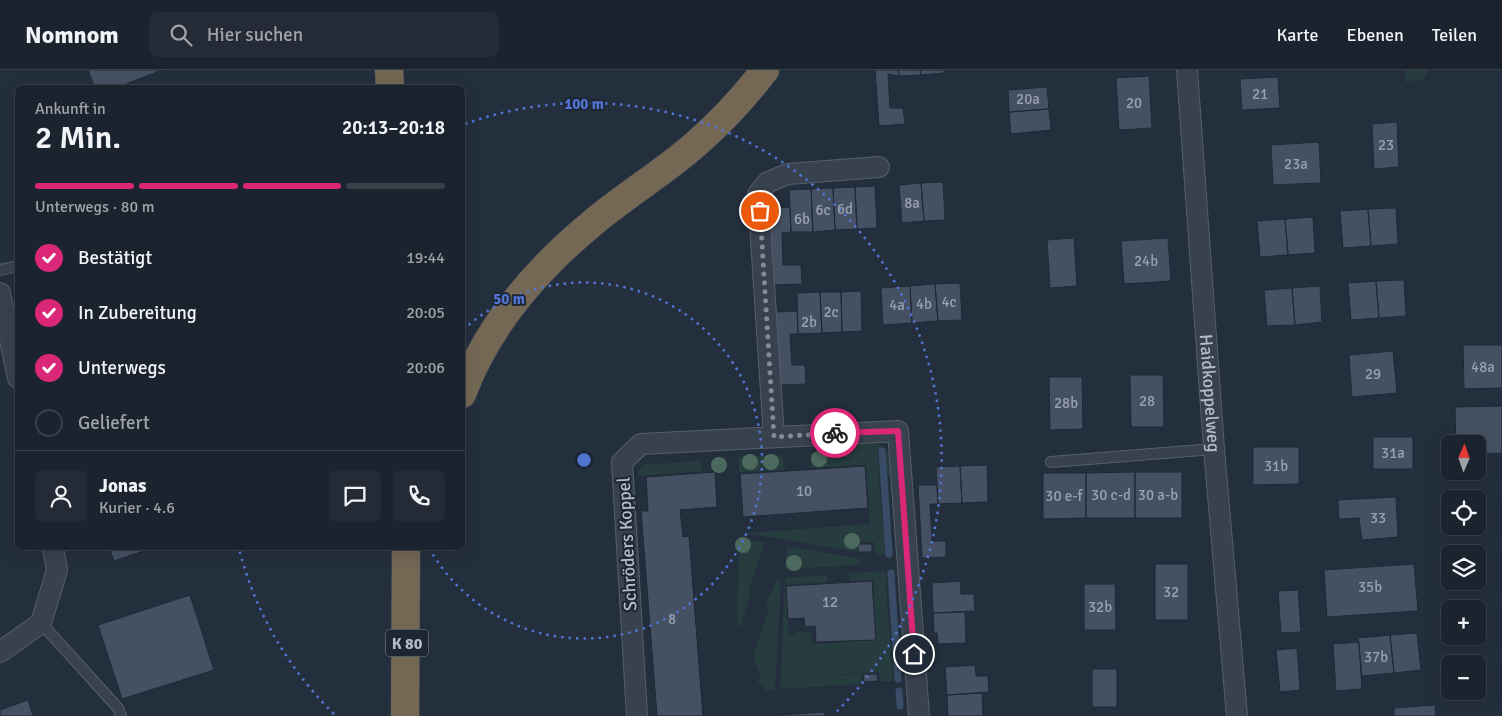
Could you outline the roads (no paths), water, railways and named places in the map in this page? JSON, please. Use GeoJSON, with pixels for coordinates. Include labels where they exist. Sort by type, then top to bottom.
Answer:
{"type":"FeatureCollection","features":[{"type":"Feature","properties":{"kind":"highway"},"geometry":{"type":"LineString","coordinates":[[389,70],[390,85]]}},
{"type":"Feature","properties":{"kind":"highway"},"geometry":{"type":"LineString","coordinates":[[465,388],[491,337],[514,300],[559,252],[590,224],[697,143],[728,112],[765,70]]}},
{"type":"Feature","properties":{"kind":"highway","name":"K 80"},"geometry":{"type":"LineString","coordinates":[[405,716],[409,555]]}},
{"type":"Feature","properties":{"kind":"street","name":"Haidkoppelweg"},"geometry":{"type":"LineString","coordinates":[[1187,70],[1214,449],[1237,716]]}},
{"type":"Feature","properties":{"kind":"street"},"geometry":{"type":"LineString","coordinates":[[774,437],[758,194],[768,182],[788,174],[879,167]]}},
{"type":"Feature","properties":{"kind":"street"},"geometry":{"type":"LineString","coordinates":[[0,293],[15,364]]}},
{"type":"Feature","properties":{"kind":"street","name":"Schröders Koppel"},"geometry":{"type":"LineString","coordinates":[[637,716],[622,462],[641,444],[898,431],[918,716]]}},
{"type":"Feature","properties":{"kind":"street"},"geometry":{"type":"LineString","coordinates":[[0,652],[41,623],[57,570],[53,550]]}},
{"type":"Feature","properties":{"kind":"lane"},"geometry":{"type":"LineString","coordinates":[[0,270],[15,267]]}},
{"type":"Feature","properties":{"kind":"lane"},"geometry":{"type":"LineString","coordinates":[[1051,462],[1214,449]]}},
{"type":"Feature","properties":{"kind":"lane"},"geometry":{"type":"LineString","coordinates":[[41,623],[118,708],[120,716]]}},
{"type":"Feature","properties":{"kind":"waterway"},"geometry":{"type":"LineString","coordinates":[[882,451],[889,554]]}},
{"type":"Feature","properties":{"kind":"waterway"},"geometry":{"type":"LineString","coordinates":[[891,573],[898,679]]}},
{"type":"Feature","properties":{"kind":"waterway"},"geometry":{"type":"LineString","coordinates":[[899,691],[900,706]]}}]}
